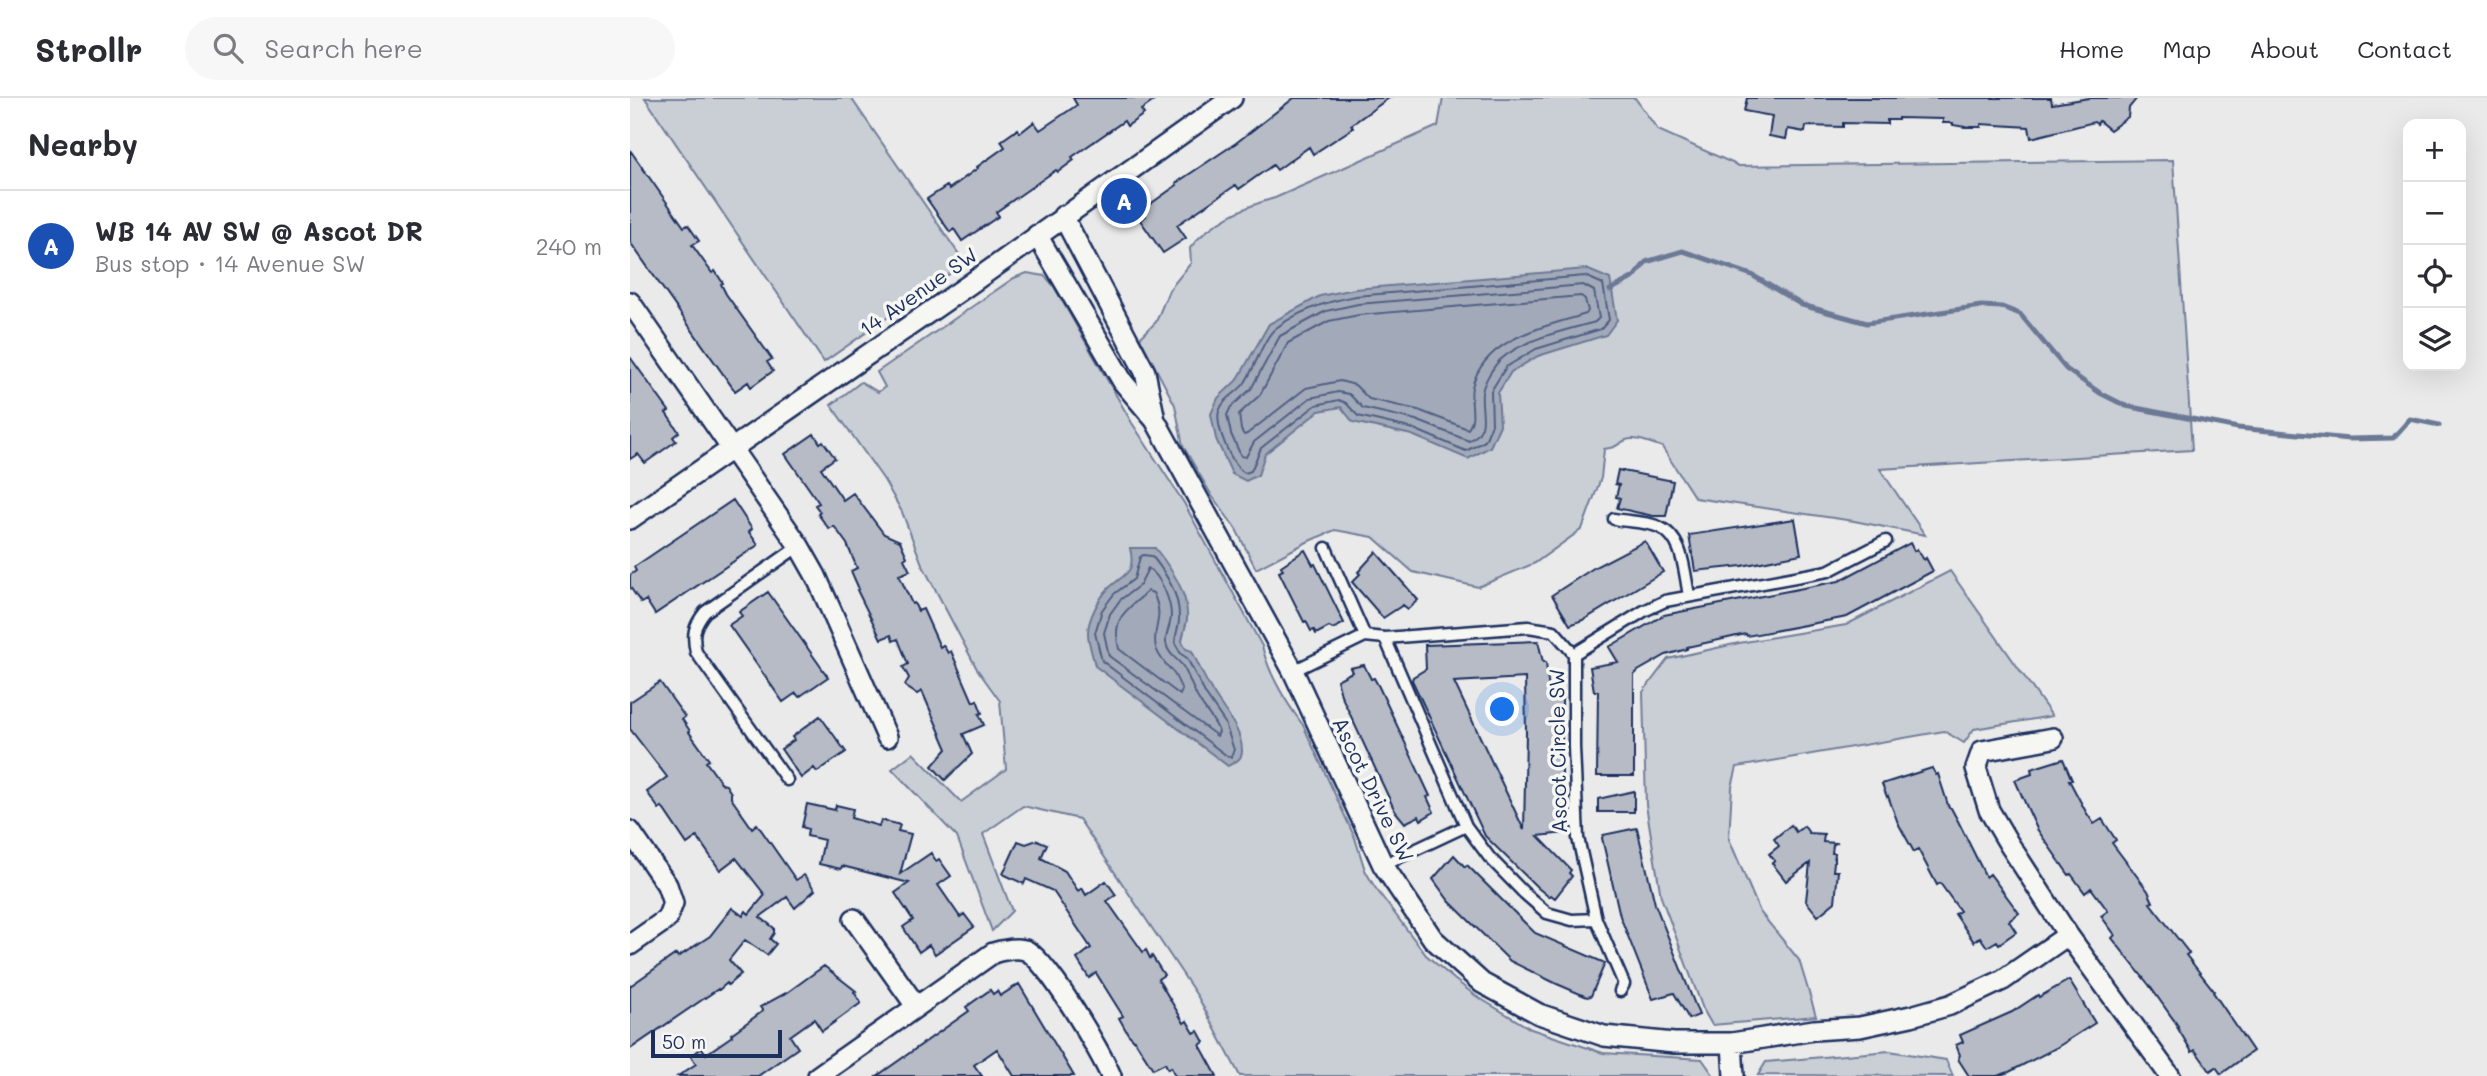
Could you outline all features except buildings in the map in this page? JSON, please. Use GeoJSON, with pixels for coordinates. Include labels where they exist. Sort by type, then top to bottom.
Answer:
{"type":"FeatureCollection","features":[{"type":"Feature","properties":{"kind":"street","name":"14 Avenue SW"},"geometry":{"type":"LineString","coordinates":[[630,519],[970,284],[1232,98]]}},
{"type":"Feature","properties":{"kind":"street","name":"Ascot Drive SW"},"geometry":{"type":"LineString","coordinates":[[1063,216],[1145,372],[1155,419]]}},
{"type":"Feature","properties":{"kind":"street","name":"Ascot Drive SW"},"geometry":{"type":"LineString","coordinates":[[1037,234],[1123,382],[1155,419],[1293,671],[1383,865],[1433,939],[1482,983],[1539,1014],[1604,1037],[1674,1043],[1731,1043],[1860,1027],[1950,1005],[2003,980],[2068,935]]}},
{"type":"Feature","properties":{"kind":"street"},"geometry":{"type":"LineString","coordinates":[[630,302],[799,545],[887,737]]}},
{"type":"Feature","properties":{"kind":"street"},"geometry":{"type":"LineString","coordinates":[[2053,738],[1982,751],[1976,768],[1989,810],[2068,935],[2170,1076]]}},
{"type":"Feature","properties":{"kind":"street"},"geometry":{"type":"LineString","coordinates":[[630,831],[667,885],[673,903],[667,919],[630,945]]}},
{"type":"Feature","properties":{"kind":"street"},"geometry":{"type":"LineString","coordinates":[[854,919],[916,1006]]}},
{"type":"Feature","properties":{"kind":"street"},"geometry":{"type":"LineString","coordinates":[[818,1076],[993,953],[1005,949],[1026,950],[1043,966],[1102,1056],[1111,1076]]}},
{"type":"Feature","properties":{"kind":"street"},"geometry":{"type":"LineString","coordinates":[[1731,1043],[1734,1076]]}},
{"type":"Feature","properties":{"kind":"lane"},"geometry":{"type":"LineString","coordinates":[[1614,519],[1657,526],[1671,534],[1679,548],[1689,596]]}},
{"type":"Feature","properties":{"kind":"lane"},"geometry":{"type":"LineString","coordinates":[[1574,654],[1665,601],[1828,571],[1886,541]]}},
{"type":"Feature","properties":{"kind":"lane"},"geometry":{"type":"LineString","coordinates":[[787,779],[696,652],[692,636],[696,624],[705,612],[799,545]]}},
{"type":"Feature","properties":{"kind":"lane"},"geometry":{"type":"LineString","coordinates":[[1293,671],[1365,636],[1326,548]]}},
{"type":"Feature","properties":{"kind":"lane","name":"Ascot Circle SW"},"geometry":{"type":"LineString","coordinates":[[1365,636],[1385,638],[1528,627],[1554,632],[1574,654],[1578,838],[1595,919],[1624,984],[1620,991]]}},
{"type":"Feature","properties":{"kind":"lane"},"geometry":{"type":"LineString","coordinates":[[1385,638],[1466,826],[1489,857],[1547,913],[1572,920],[1595,919]]}},
{"type":"Feature","properties":{"kind":"lane"},"geometry":{"type":"LineString","coordinates":[[1383,865],[1466,826]]}},
{"type":"Feature","properties":{"kind":"shaded area"},"geometry":{"type":"Polygon","coordinates":[[[645,98],[851,98],[965,263],[824,362],[645,98]]]}},
{"type":"Feature","properties":{"kind":"shaded area"},"geometry":{"type":"Polygon","coordinates":[[[1443,98],[1635,98],[1658,130],[1739,166],[2173,160],[2192,450],[1880,469],[1925,535],[1854,521],[1695,498],[1662,447],[1630,439],[1604,449],[1601,478],[1582,529],[1535,563],[1478,587],[1413,572],[1373,537],[1335,530],[1256,569],[1236,529],[1212,496],[1183,446],[1175,405],[1140,338],[1156,322],[1169,290],[1191,263],[1190,248],[1217,223],[1438,126],[1443,98]]]}},
{"type":"Feature","properties":{"kind":"shaded area"},"geometry":{"type":"Polygon","coordinates":[[[1027,273],[1045,276],[1053,285],[1132,423],[1184,503],[1262,646],[1278,687],[1303,725],[1355,838],[1365,870],[1426,955],[1476,996],[1531,1029],[1603,1053],[1702,1059],[1714,1076],[1240,1076],[1198,997],[1079,819],[1023,806],[983,834],[1012,911],[992,931],[957,837],[892,769],[913,753],[961,802],[1006,769],[1000,701],[977,669],[922,564],[902,512],[884,480],[831,405],[861,382],[878,392],[885,387],[877,372],[1014,278],[1027,273]]]}},
{"type":"Feature","properties":{"kind":"shaded area"},"geometry":{"type":"Polygon","coordinates":[[[1950,571],[2052,716],[1974,729],[1964,743],[1944,731],[1737,767],[1732,787],[1729,839],[1760,912],[1799,960],[1816,1016],[1712,1025],[1703,1009],[1661,897],[1646,805],[1643,692],[1668,659],[1739,643],[1846,625],[1950,571]]]}},
{"type":"Feature","properties":{"kind":"shaded area"},"geometry":{"type":"Polygon","coordinates":[[[1889,1051],[1946,1060],[1953,1076],[1758,1075],[1766,1062],[1889,1051]]]}},
{"type":"Feature","properties":{"kind":"water"},"geometry":{"type":"Polygon","coordinates":[[[1586,269],[1610,279],[1617,320],[1606,335],[1538,356],[1511,372],[1498,393],[1500,425],[1490,447],[1468,459],[1412,435],[1353,422],[1341,407],[1319,411],[1265,454],[1258,475],[1246,481],[1232,474],[1216,439],[1211,414],[1218,398],[1238,379],[1269,324],[1320,296],[1355,289],[1586,269]]]}},
{"type":"Feature","properties":{"kind":"water"},"geometry":{"type":"Polygon","coordinates":[[[1130,548],[1155,548],[1182,590],[1187,619],[1182,641],[1186,649],[1192,651],[1209,686],[1239,734],[1241,757],[1228,766],[1095,666],[1088,627],[1105,592],[1128,572],[1132,563],[1130,548]]]}},
{"type":"Feature","properties":{"kind":"waterway"},"geometry":{"type":"LineString","coordinates":[[1610,290],[1634,277],[1646,262],[1683,251],[1752,275],[1802,305],[1867,323],[1981,306],[2002,307],[2020,314],[2066,369],[2100,393],[2126,406],[2238,428],[2349,439],[2393,438],[2410,419],[2439,425]]}},
{"type":"Feature","properties":{"kind":"place","name":"WB 14 AV SW @ Ascot DR"},"geometry":{"type":"Point","coordinates":[1124,201]}}]}
